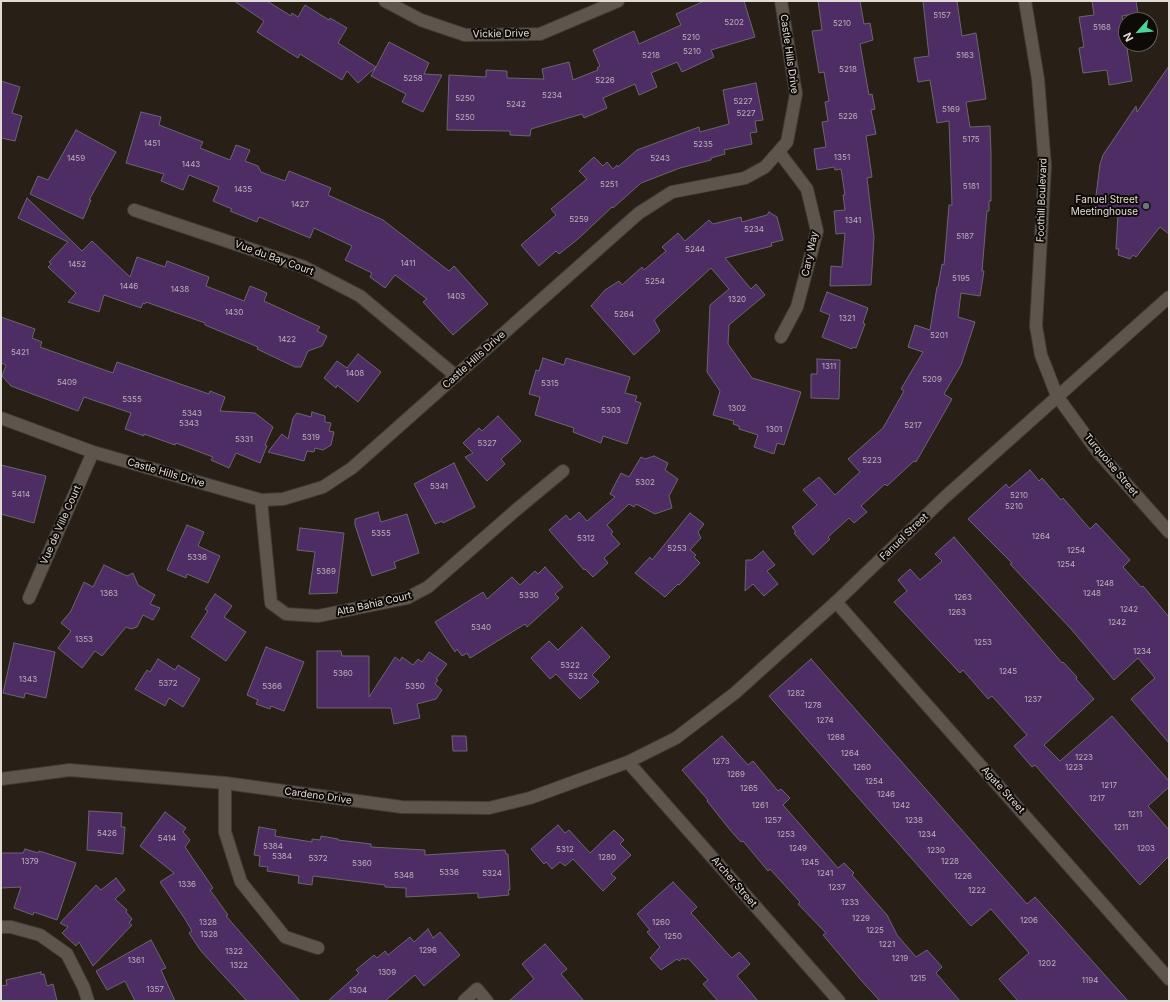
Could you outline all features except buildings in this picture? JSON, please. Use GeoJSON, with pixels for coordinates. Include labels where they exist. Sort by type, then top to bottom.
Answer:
{"type":"FeatureCollection","features":[{"type":"Feature","properties":{"kind":"street","name":"Vickie Drive"},"geometry":{"type":"LineString","coordinates":[[386,1],[421,20],[465,35],[540,34],[600,5],[618,1]]}},
{"type":"Feature","properties":{"kind":"street","name":"Castle Hills Drive"},"geometry":{"type":"LineString","coordinates":[[1,418],[94,452],[261,500],[283,499],[323,487],[352,468],[639,213],[672,192],[745,178],[765,168],[787,142],[796,94],[781,1]]}},
{"type":"Feature","properties":{"kind":"street","name":"Foothill Boulevard"},"geometry":{"type":"LineString","coordinates":[[1025,1],[1038,79],[1045,166],[1036,326],[1041,355],[1057,396]]}},
{"type":"Feature","properties":{"kind":"street","name":"Cary Way"},"geometry":{"type":"LineString","coordinates":[[779,152],[807,189],[817,231],[797,307],[781,337]]}},
{"type":"Feature","properties":{"kind":"street","name":"Vue du Bay Court"},"geometry":{"type":"LineString","coordinates":[[134,210],[304,267],[360,296],[456,376]]}},
{"type":"Feature","properties":{"kind":"street","name":"Fanuel Street"},"geometry":{"type":"LineString","coordinates":[[628,762],[676,738],[735,693],[836,602],[944,498],[1169,297]]}},
{"type":"Feature","properties":{"kind":"street","name":"Turquoise Street"},"geometry":{"type":"LineString","coordinates":[[1057,396],[1098,451],[1169,532]]}},
{"type":"Feature","properties":{"kind":"street","name":"Vue de Ville Court"},"geometry":{"type":"LineString","coordinates":[[29,598],[94,452]]}},
{"type":"Feature","properties":{"kind":"street","name":"Alta Bahia Court"},"geometry":{"type":"LineString","coordinates":[[261,500],[272,603],[286,614],[318,616],[407,598],[428,587],[563,471]]}},
{"type":"Feature","properties":{"kind":"street","name":"Agate Street"},"geometry":{"type":"LineString","coordinates":[[836,602],[1169,980]]}},
{"type":"Feature","properties":{"kind":"street","name":"Cardeno Drive"},"geometry":{"type":"LineString","coordinates":[[1,779],[70,770],[225,783],[402,807],[489,808],[530,798],[628,762]]}},
{"type":"Feature","properties":{"kind":"street","name":"Archer Street"},"geometry":{"type":"LineString","coordinates":[[628,762],[839,1001]]}},
{"type":"Feature","properties":{"kind":"street"},"geometry":{"type":"LineString","coordinates":[[225,783],[225,832],[241,882],[285,937],[318,948]]}},
{"type":"Feature","properties":{"kind":"street"},"geometry":{"type":"LineString","coordinates":[[1,927],[11,927],[40,935],[66,954],[84,988],[88,1001]]}},
{"type":"Feature","properties":{"kind":"street"},"geometry":{"type":"LineString","coordinates":[[464,1001],[477,989],[487,1001]]}},
{"type":"Feature","properties":{"kind":"place","name":"Fanuel Street Meetinghouse"},"geometry":{"type":"Point","coordinates":[1146,206]}}]}
